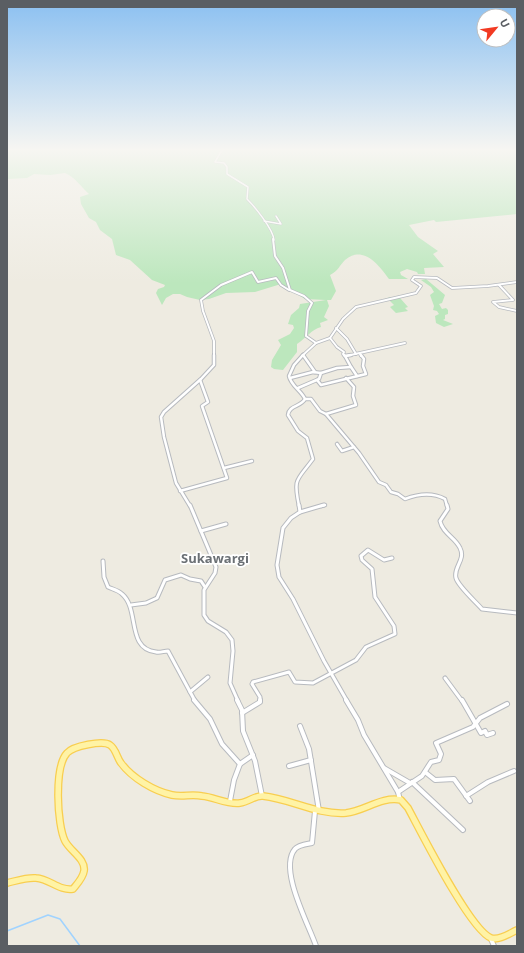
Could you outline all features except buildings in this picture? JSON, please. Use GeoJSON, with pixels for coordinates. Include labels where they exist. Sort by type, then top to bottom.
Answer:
{"type":"FeatureCollection","features":[{"type":"Feature","properties":{"kind":"main road"},"geometry":{"type":"LineString","coordinates":[[7,883],[35,878],[44,880],[66,890],[73,889],[81,879],[84,867],[80,858],[65,841],[59,817],[57,791],[64,759],[70,752],[103,742],[109,744],[123,765],[147,784],[157,790],[173,796],[183,797],[198,795],[240,803],[256,796],[262,796],[317,811],[346,813],[355,812],[390,799],[401,800],[408,808],[450,883],[479,929],[490,938],[501,937],[517,930]]}},
{"type":"Feature","properties":{"kind":"street"},"geometry":{"type":"LineString","coordinates":[[247,194],[247,199],[260,213],[260,217],[273,234],[275,256],[283,268],[290,290]]}},
{"type":"Feature","properties":{"kind":"street"},"geometry":{"type":"LineString","coordinates":[[264,221],[281,224],[276,216]]}},
{"type":"Feature","properties":{"kind":"street"},"geometry":{"type":"LineString","coordinates":[[205,588],[216,570],[216,567],[191,507],[176,483],[164,437],[161,417],[164,412],[200,380],[214,365],[214,341],[201,301],[221,285],[252,272],[258,282],[276,279],[281,285],[312,301],[308,311],[306,336],[316,343]]}},
{"type":"Feature","properties":{"kind":"street"},"geometry":{"type":"LineString","coordinates":[[305,399],[303,393],[290,378],[291,370],[303,355],[316,343],[330,338],[345,317],[356,307],[417,293],[421,286],[412,280],[414,277],[437,278],[452,288],[498,285],[517,282]]}},
{"type":"Feature","properties":{"kind":"street"},"geometry":{"type":"LineString","coordinates":[[498,285],[513,300],[493,302],[495,305],[517,311]]}},
{"type":"Feature","properties":{"kind":"street"},"geometry":{"type":"LineString","coordinates":[[336,328],[347,339],[356,354]]}},
{"type":"Feature","properties":{"kind":"street"},"geometry":{"type":"LineString","coordinates":[[330,338],[337,347],[344,352],[345,358],[357,376]]}},
{"type":"Feature","properties":{"kind":"street"},"geometry":{"type":"LineString","coordinates":[[345,356],[404,343]]}},
{"type":"Feature","properties":{"kind":"street"},"geometry":{"type":"LineString","coordinates":[[317,380],[321,385],[367,373],[363,366],[364,358],[360,353]]}},
{"type":"Feature","properties":{"kind":"street"},"geometry":{"type":"LineString","coordinates":[[303,355],[315,372]]}},
{"type":"Feature","properties":{"kind":"street"},"geometry":{"type":"LineString","coordinates":[[290,378],[315,372],[321,373],[337,368],[351,367]]}},
{"type":"Feature","properties":{"kind":"street"},"geometry":{"type":"LineString","coordinates":[[298,388],[317,380],[320,378],[321,373]]}},
{"type":"Feature","properties":{"kind":"street"},"geometry":{"type":"LineString","coordinates":[[326,414],[356,405],[353,396],[354,387],[346,378]]}},
{"type":"Feature","properties":{"kind":"street"},"geometry":{"type":"LineString","coordinates":[[180,491],[225,480],[226,477],[222,460],[215,447],[202,406],[208,402],[200,380]]}},
{"type":"Feature","properties":{"kind":"street"},"geometry":{"type":"LineString","coordinates":[[305,399],[311,399],[320,411],[326,414],[354,447],[379,482],[386,485],[391,492],[406,499],[418,495],[439,496],[446,500],[448,510],[440,521],[441,528],[456,542],[463,557],[456,568],[456,580],[482,609],[517,613]]}},
{"type":"Feature","properties":{"kind":"street"},"geometry":{"type":"LineString","coordinates":[[300,512],[295,489],[296,482],[301,472],[313,460],[307,438],[298,431],[288,415],[288,412],[290,409],[303,403],[305,399]]}},
{"type":"Feature","properties":{"kind":"street"},"geometry":{"type":"LineString","coordinates":[[338,444],[342,451],[354,447]]}},
{"type":"Feature","properties":{"kind":"street"},"geometry":{"type":"LineString","coordinates":[[224,468],[252,461]]}},
{"type":"Feature","properties":{"kind":"street"},"geometry":{"type":"LineString","coordinates":[[325,505],[300,512],[291,518],[283,528],[277,565],[279,577],[383,768],[398,792],[401,800]]}},
{"type":"Feature","properties":{"kind":"street"},"geometry":{"type":"LineString","coordinates":[[201,531],[226,524]]}},
{"type":"Feature","properties":{"kind":"street"},"geometry":{"type":"LineString","coordinates":[[242,713],[260,702],[260,697],[252,683],[289,672],[294,681],[311,684],[356,660],[366,647],[393,636],[396,633],[394,626],[375,597],[372,569],[362,560],[361,556],[368,550],[384,560],[392,558]]}},
{"type":"Feature","properties":{"kind":"street"},"geometry":{"type":"LineString","coordinates":[[103,561],[104,577],[108,587],[115,589],[125,596],[127,602],[131,605],[133,624],[140,643],[144,648],[152,651],[168,651],[190,692],[204,713],[210,719],[222,744],[240,764]]}},
{"type":"Feature","properties":{"kind":"street"},"geometry":{"type":"LineString","coordinates":[[131,605],[141,604],[155,598],[160,594],[165,580],[179,575],[183,575],[190,580],[201,581],[205,588],[205,618],[227,631],[232,639],[234,651],[230,682],[231,688],[241,706],[242,726],[253,755],[262,796]]}},
{"type":"Feature","properties":{"kind":"street"},"geometry":{"type":"LineString","coordinates":[[190,692],[208,677]]}},
{"type":"Feature","properties":{"kind":"street"},"geometry":{"type":"LineString","coordinates":[[445,678],[467,707],[481,733],[485,731],[487,735],[493,733]]}},
{"type":"Feature","properties":{"kind":"street"},"geometry":{"type":"LineString","coordinates":[[476,726],[478,719],[507,704]]}},
{"type":"Feature","properties":{"kind":"street"},"geometry":{"type":"LineString","coordinates":[[300,726],[308,745],[317,811],[312,842],[294,850],[291,868],[292,888],[311,929],[316,946]]}},
{"type":"Feature","properties":{"kind":"street"},"geometry":{"type":"LineString","coordinates":[[398,792],[425,772],[430,762],[439,760],[441,754],[436,744],[438,742],[476,726]]}},
{"type":"Feature","properties":{"kind":"street"},"geometry":{"type":"LineString","coordinates":[[230,801],[234,780],[240,764],[253,755]]}},
{"type":"Feature","properties":{"kind":"street"},"geometry":{"type":"LineString","coordinates":[[289,766],[311,760]]}},
{"type":"Feature","properties":{"kind":"street"},"geometry":{"type":"LineString","coordinates":[[383,768],[411,783],[463,830]]}},
{"type":"Feature","properties":{"kind":"street"},"geometry":{"type":"LineString","coordinates":[[466,796],[488,782],[514,771]]}},
{"type":"Feature","properties":{"kind":"street"},"geometry":{"type":"LineString","coordinates":[[425,772],[435,780],[453,778],[470,801]]}},
{"type":"Feature","properties":{"kind":"street"},"geometry":{"type":"LineString","coordinates":[[490,938],[494,946]]}},
{"type":"Feature","properties":{"kind":"green space"},"geometry":{"type":"Polygon","coordinates":[[[88,194],[517,194],[517,214],[436,222],[434,220],[409,225],[418,237],[438,251],[433,254],[444,267],[424,268],[425,274],[418,274],[417,272],[407,269],[400,272],[401,275],[408,279],[389,279],[376,263],[365,256],[352,256],[345,260],[337,270],[330,275],[336,291],[331,300],[327,300],[329,306],[324,317],[328,320],[320,323],[321,327],[311,332],[297,344],[297,352],[283,370],[274,369],[271,367],[272,360],[281,345],[278,340],[290,334],[294,328],[293,325],[288,324],[291,315],[299,308],[300,304],[326,300],[305,299],[281,284],[255,292],[226,293],[209,299],[200,300],[180,294],[173,294],[166,298],[162,305],[156,293],[158,289],[164,287],[165,285],[152,280],[130,260],[116,255],[112,239],[100,230],[96,222],[89,218],[81,204],[80,197],[88,194]]]}},
{"type":"Feature","properties":{"kind":"green space"},"geometry":{"type":"Polygon","coordinates":[[[426,279],[445,295],[442,303],[439,304],[442,309],[446,308],[448,310],[448,314],[445,315],[445,319],[443,320],[453,324],[444,327],[436,323],[435,316],[439,314],[437,311],[433,310],[434,306],[430,295],[434,292],[431,287],[421,280],[426,279]]]}},
{"type":"Feature","properties":{"kind":"green space"},"geometry":{"type":"Polygon","coordinates":[[[390,297],[400,298],[408,307],[405,308],[408,311],[396,313],[390,307],[394,305],[385,299],[390,297]]]}},
{"type":"Feature","properties":{"kind":"waterway"},"geometry":{"type":"LineString","coordinates":[[7,931],[48,915],[60,919],[80,946]]}},
{"type":"Feature","properties":{"kind":"district","name":"Sukawargi"},"geometry":{"type":"Point","coordinates":[215,558]}}]}
